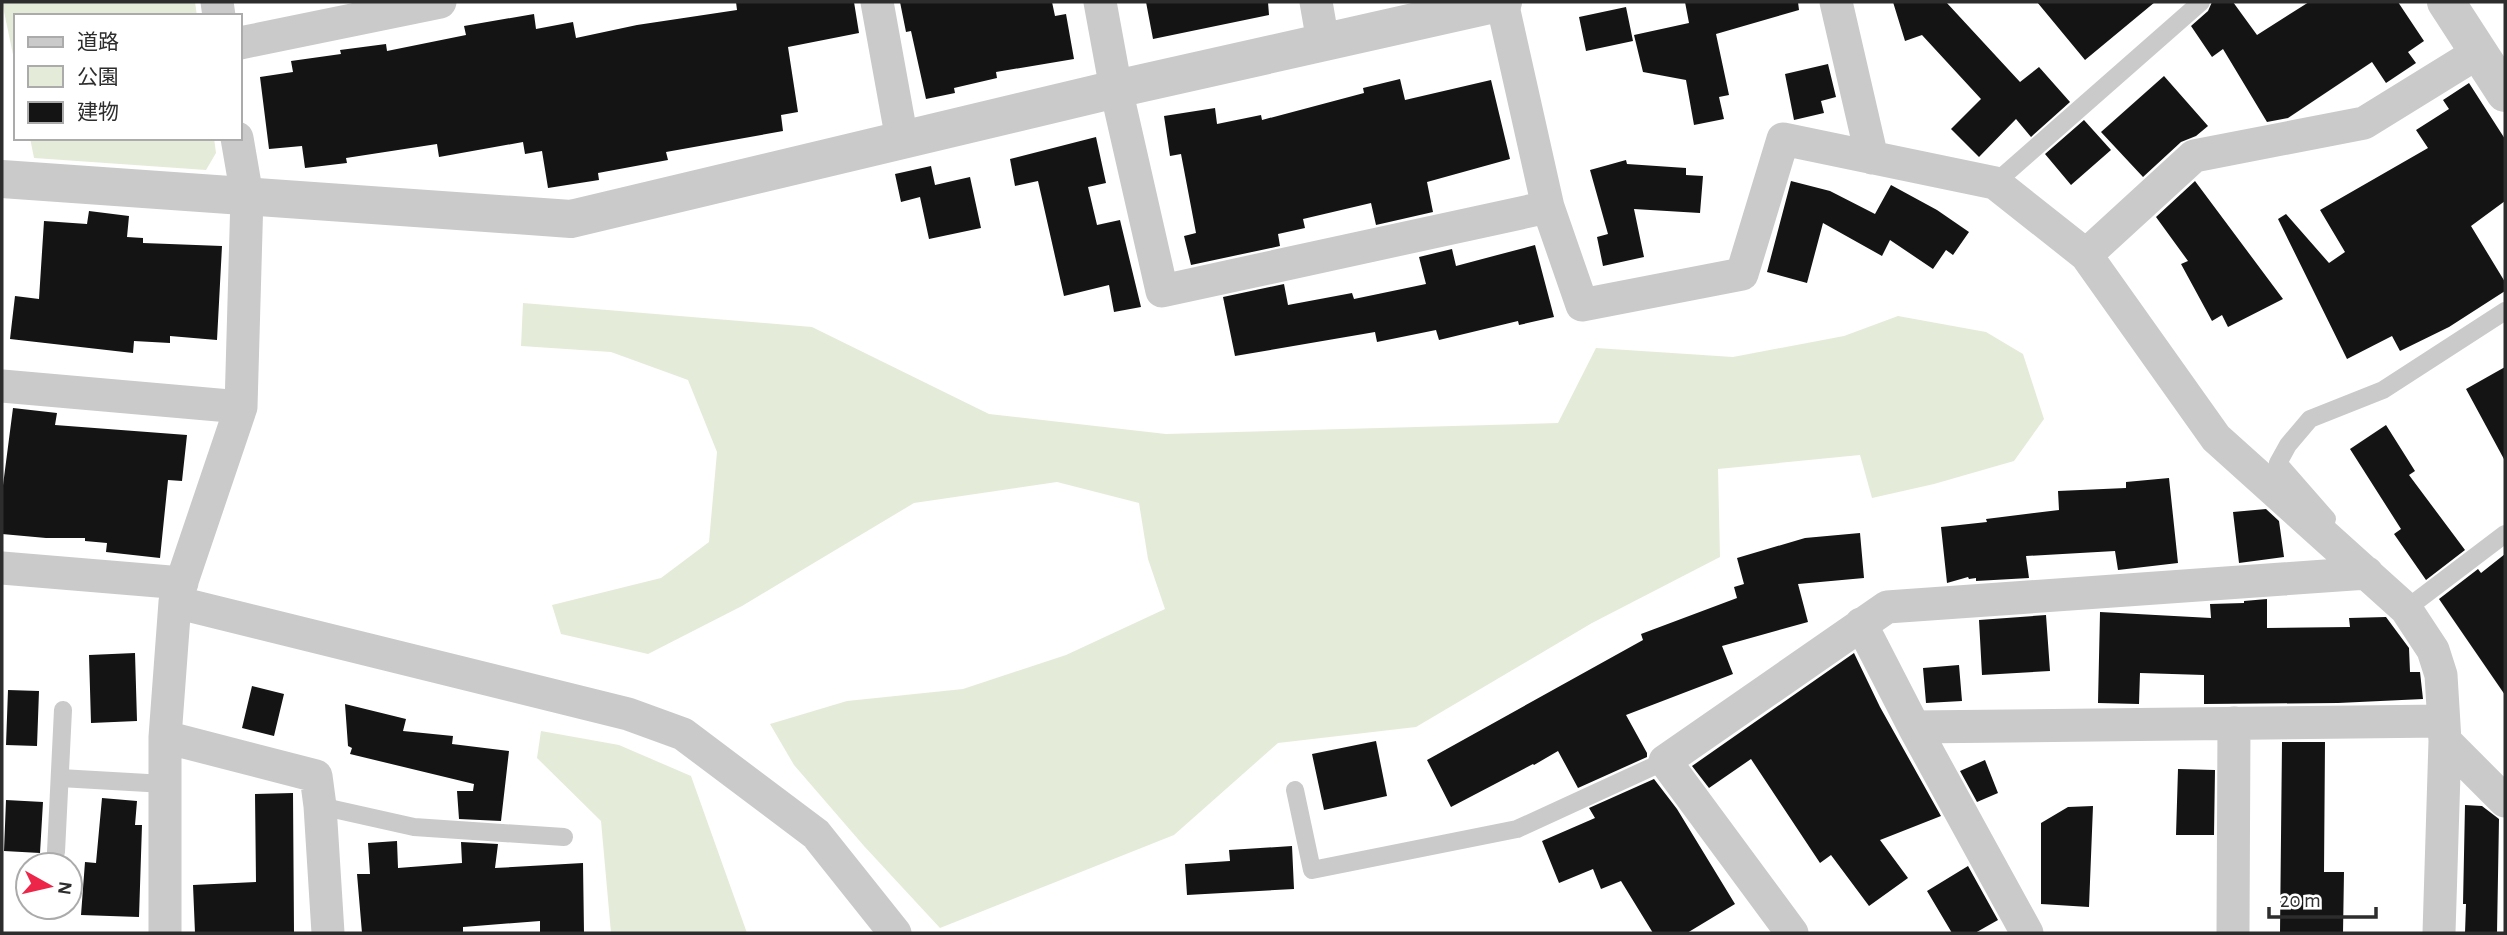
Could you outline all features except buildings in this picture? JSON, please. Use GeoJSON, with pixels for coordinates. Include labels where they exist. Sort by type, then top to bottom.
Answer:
{"type":"FeatureCollection","features":[{"type":"Feature","properties":{"kind":"street"},"geometry":{"type":"LineString","coordinates":[[242,43],[440,2]]}},
{"type":"Feature","properties":{"kind":"street"},"geometry":{"type":"LineString","coordinates":[[877,2],[902,140]]}},
{"type":"Feature","properties":{"kind":"street"},"geometry":{"type":"LineString","coordinates":[[1100,2],[1116,89],[1162,291],[1548,208]]}},
{"type":"Feature","properties":{"kind":"street"},"geometry":{"type":"LineString","coordinates":[[1316,2],[1323,42]]}},
{"type":"Feature","properties":{"kind":"street"},"geometry":{"type":"LineString","coordinates":[[2,179],[571,219],[1116,89],[1503,2],[1548,208],[1581,305],[1742,274],[1783,139],[1995,183],[2086,255],[2216,438],[2406,609],[2433,650],[2441,675],[2444,731],[2439,933]]}},
{"type":"Feature","properties":{"kind":"street"},"geometry":{"type":"LineString","coordinates":[[1836,2],[1872,158]]}},
{"type":"Feature","properties":{"kind":"street"},"geometry":{"type":"LineString","coordinates":[[2446,2],[2505,93]]}},
{"type":"Feature","properties":{"kind":"street"},"geometry":{"type":"LineString","coordinates":[[2086,255],[2194,156],[2364,123],[2479,52]]}},
{"type":"Feature","properties":{"kind":"street"},"geometry":{"type":"LineString","coordinates":[[165,933],[165,737],[179,592],[241,407],[247,196],[237,140]]}},
{"type":"Feature","properties":{"kind":"street"},"geometry":{"type":"LineString","coordinates":[[2,386],[241,407]]}},
{"type":"Feature","properties":{"kind":"street"},"geometry":{"type":"LineString","coordinates":[[2,568],[179,592],[628,714],[682,734],[816,834],[895,933]]}},
{"type":"Feature","properties":{"kind":"street"},"geometry":{"type":"LineString","coordinates":[[1792,933],[1665,761],[1887,607],[2367,573]]}},
{"type":"Feature","properties":{"kind":"street"},"geometry":{"type":"LineString","coordinates":[[1861,624],[1914,727],[2028,933]]}},
{"type":"Feature","properties":{"kind":"street"},"geometry":{"type":"LineString","coordinates":[[1914,727],[2234,723],[2444,731],[2505,800]]}},
{"type":"Feature","properties":{"kind":"street"},"geometry":{"type":"LineString","coordinates":[[2233,933],[2234,723]]}},
{"type":"Feature","properties":{"kind":"street"},"geometry":{"type":"LineString","coordinates":[[165,737],[316,776],[328,933]]}},
{"type":"Feature","properties":{"kind":"lane"},"geometry":{"type":"LineString","coordinates":[[1995,183],[2201,2]]}},
{"type":"Feature","properties":{"kind":"lane"},"geometry":{"type":"LineString","coordinates":[[2334,547],[2333,526],[2278,463],[2288,445],[2310,419],[2383,390],[2505,311]]}},
{"type":"Feature","properties":{"kind":"lane"},"geometry":{"type":"LineString","coordinates":[[2406,609],[2505,534]]}},
{"type":"Feature","properties":{"kind":"lane"},"geometry":{"type":"LineString","coordinates":[[56,851],[63,710]]}},
{"type":"Feature","properties":{"kind":"lane"},"geometry":{"type":"LineString","coordinates":[[1295,790],[1312,870],[1517,829],[1665,761]]}},
{"type":"Feature","properties":{"kind":"lane"},"geometry":{"type":"LineString","coordinates":[[60,778],[165,784]]}},
{"type":"Feature","properties":{"kind":"lane"},"geometry":{"type":"LineString","coordinates":[[320,806],[414,827],[564,837]]}},
{"type":"Feature","properties":{"kind":"green space"},"geometry":{"type":"Polygon","coordinates":[[[2,2],[195,2],[197,14],[14,14],[14,59],[2,2]]]}},
{"type":"Feature","properties":{"kind":"green space"},"geometry":{"type":"Polygon","coordinates":[[[30,140],[214,140],[216,153],[206,170],[34,158],[30,140]]]}},
{"type":"Feature","properties":{"kind":"green space"},"geometry":{"type":"Polygon","coordinates":[[[523,303],[812,327],[989,414],[1166,434],[1558,423],[1596,348],[1733,357],[1844,336],[1898,316],[1986,332],[2023,354],[2044,419],[2014,461],[1872,498],[1860,455],[1718,469],[1720,557],[1592,623],[1416,727],[1278,743],[1174,835],[940,928],[794,765],[770,724],[847,701],[963,689],[1066,655],[1165,609],[1148,559],[1139,503],[1057,482],[914,503],[742,606],[648,654],[561,634],[552,605],[661,578],[709,542],[717,452],[688,380],[611,352],[521,346],[523,303]]]}},
{"type":"Feature","properties":{"kind":"green space"},"geometry":{"type":"Polygon","coordinates":[[[541,731],[619,745],[691,776],[747,933],[611,933],[601,821],[537,758],[541,731]]]}}]}
